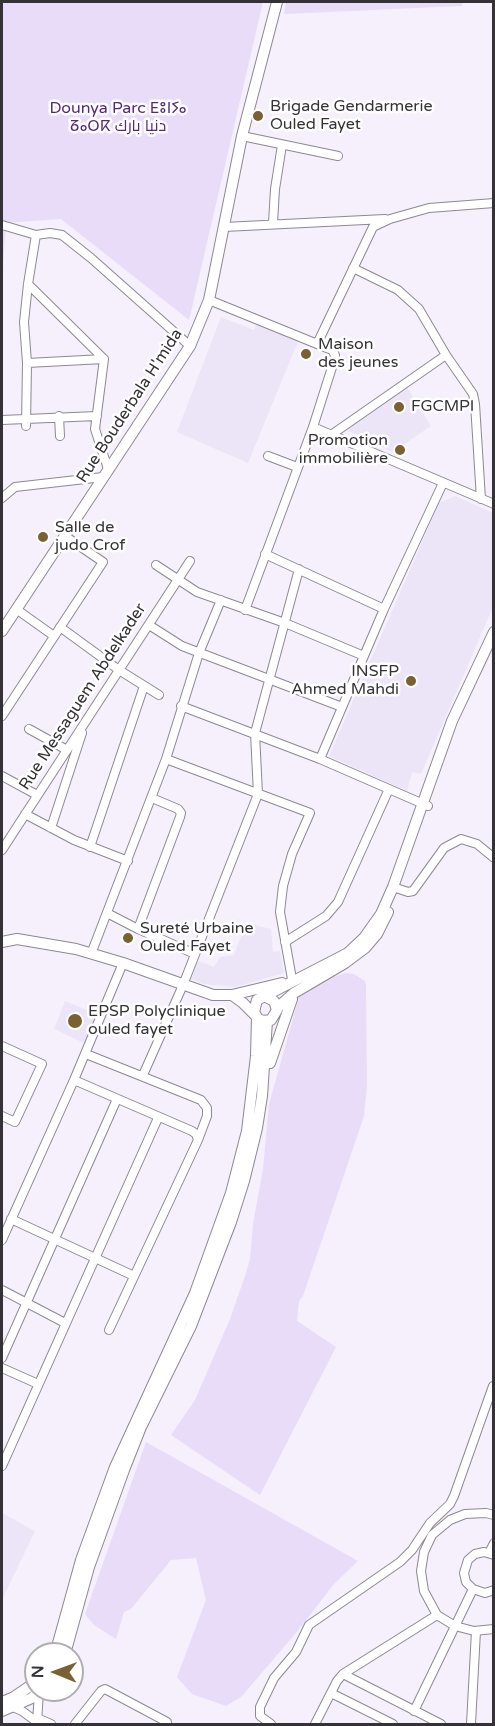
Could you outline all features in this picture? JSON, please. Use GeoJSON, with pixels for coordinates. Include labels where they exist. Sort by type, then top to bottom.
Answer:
{"type":"FeatureCollection","features":[{"type":"Feature","properties":{"kind":"main road","name":"Rue Bouderbala H'mida"},"geometry":{"type":"LineString","coordinates":[[2,631],[101,475],[190,346],[209,300],[242,136],[277,2]]}},
{"type":"Feature","properties":{"kind":"main road"},"geometry":{"type":"LineString","coordinates":[[232,994],[260,1018],[274,1017],[278,1008],[294,993],[345,963],[365,948],[377,934],[396,888],[452,721],[494,632]]}},
{"type":"Feature","properties":{"kind":"main road"},"geometry":{"type":"LineString","coordinates":[[425,805],[469,698],[494,647]]}},
{"type":"Feature","properties":{"kind":"main road"},"geometry":{"type":"LineString","coordinates":[[262,1096],[260,1018],[254,1012],[255,1004],[262,998],[348,953],[364,938],[396,888]]}},
{"type":"Feature","properties":{"kind":"main road"},"geometry":{"type":"LineString","coordinates":[[2,942],[18,939],[75,949],[213,994],[266,997],[274,1001],[278,1008]]}},
{"type":"Feature","properties":{"kind":"main road"},"geometry":{"type":"LineString","coordinates":[[232,994],[292,980],[309,973]]}},
{"type":"Feature","properties":{"kind":"main road"},"geometry":{"type":"LineString","coordinates":[[68,1642],[89,1567],[124,1470],[141,1427],[191,1326],[216,1264],[244,1181],[274,1048],[294,993]]}},
{"type":"Feature","properties":{"kind":"main road"},"geometry":{"type":"LineString","coordinates":[[58,1642],[81,1560],[114,1467],[195,1293],[231,1193],[247,1131],[260,1018]]}},
{"type":"Feature","properties":{"kind":"main road"},"geometry":{"type":"LineString","coordinates":[[2,1702],[24,1693]]}},
{"type":"Feature","properties":{"kind":"main road"},"geometry":{"type":"LineString","coordinates":[[2,1711],[24,1702]]}},
{"type":"Feature","properties":{"kind":"street"},"geometry":{"type":"LineString","coordinates":[[242,136],[338,156]]}},
{"type":"Feature","properties":{"kind":"street"},"geometry":{"type":"LineString","coordinates":[[273,224],[275,189],[282,145]]}},
{"type":"Feature","properties":{"kind":"street"},"geometry":{"type":"LineString","coordinates":[[317,344],[373,227],[390,219],[429,208],[494,203]]}},
{"type":"Feature","properties":{"kind":"street"},"geometry":{"type":"LineString","coordinates":[[224,227],[390,219]]}},
{"type":"Feature","properties":{"kind":"street"},"geometry":{"type":"LineString","coordinates":[[2,225],[36,235],[50,233],[62,235],[190,346]]}},
{"type":"Feature","properties":{"kind":"street"},"geometry":{"type":"LineString","coordinates":[[26,422],[27,363],[24,322],[27,284],[36,235]]}},
{"type":"Feature","properties":{"kind":"street"},"geometry":{"type":"LineString","coordinates":[[353,268],[398,290],[419,309],[446,355],[473,394],[481,499]]}},
{"type":"Feature","properties":{"kind":"street"},"geometry":{"type":"LineString","coordinates":[[27,284],[104,359]]}},
{"type":"Feature","properties":{"kind":"street"},"geometry":{"type":"LineString","coordinates":[[209,300],[332,350],[335,354],[313,428],[245,610]]}},
{"type":"Feature","properties":{"kind":"street"},"geometry":{"type":"LineString","coordinates":[[331,435],[446,355]]}},
{"type":"Feature","properties":{"kind":"street"},"geometry":{"type":"LineString","coordinates":[[27,363],[104,359]]}},
{"type":"Feature","properties":{"kind":"street"},"geometry":{"type":"LineString","coordinates":[[2,498],[15,487],[101,475],[95,429],[104,359]]}},
{"type":"Feature","properties":{"kind":"street"},"geometry":{"type":"LineString","coordinates":[[2,420],[26,422],[59,416],[97,416]]}},
{"type":"Feature","properties":{"kind":"street"},"geometry":{"type":"LineString","coordinates":[[59,416],[60,436]]}},
{"type":"Feature","properties":{"kind":"street"},"geometry":{"type":"LineString","coordinates":[[313,428],[494,504]]}},
{"type":"Feature","properties":{"kind":"street"},"geometry":{"type":"LineString","coordinates":[[268,456],[297,467]]}},
{"type":"Feature","properties":{"kind":"street"},"geometry":{"type":"LineString","coordinates":[[320,759],[384,609],[443,483]]}},
{"type":"Feature","properties":{"kind":"street"},"geometry":{"type":"LineString","coordinates":[[2,716],[103,562],[64,536]]}},
{"type":"Feature","properties":{"kind":"street"},"geometry":{"type":"LineString","coordinates":[[265,554],[384,609]]}},
{"type":"Feature","properties":{"kind":"street","name":"Rue Messaguem Abdelkader"},"geometry":{"type":"LineString","coordinates":[[2,850],[190,561]]}},
{"type":"Feature","properties":{"kind":"street"},"geometry":{"type":"LineString","coordinates":[[156,565],[197,592],[285,623],[364,656]]}},
{"type":"Feature","properties":{"kind":"street"},"geometry":{"type":"LineString","coordinates":[[143,1075],[183,985],[258,794],[255,733],[299,569]]}},
{"type":"Feature","properties":{"kind":"street"},"geometry":{"type":"LineString","coordinates":[[91,954],[152,798],[199,653],[221,600]]}},
{"type":"Feature","properties":{"kind":"street"},"geometry":{"type":"LineString","coordinates":[[16,609],[54,636]]}},
{"type":"Feature","properties":{"kind":"street"},"geometry":{"type":"LineString","coordinates":[[148,625],[182,646],[342,707]]}},
{"type":"Feature","properties":{"kind":"street"},"geometry":{"type":"LineString","coordinates":[[60,627],[119,670],[159,695]]}},
{"type":"Feature","properties":{"kind":"street"},"geometry":{"type":"LineString","coordinates":[[90,847],[144,686]]}},
{"type":"Feature","properties":{"kind":"street"},"geometry":{"type":"LineString","coordinates":[[181,706],[320,759],[425,805]]}},
{"type":"Feature","properties":{"kind":"street"},"geometry":{"type":"LineString","coordinates":[[51,828],[86,721]]}},
{"type":"Feature","properties":{"kind":"street"},"geometry":{"type":"LineString","coordinates":[[29,729],[67,750]]}},
{"type":"Feature","properties":{"kind":"street"},"geometry":{"type":"LineString","coordinates":[[166,759],[310,813],[292,854],[283,886],[280,912],[292,980]]}},
{"type":"Feature","properties":{"kind":"street"},"geometry":{"type":"LineString","coordinates":[[2,776],[37,795]]}},
{"type":"Feature","properties":{"kind":"street"},"geometry":{"type":"LineString","coordinates":[[285,942],[326,916],[338,902],[389,789]]}},
{"type":"Feature","properties":{"kind":"street"},"geometry":{"type":"LineString","coordinates":[[138,929],[181,813],[178,809],[152,798]]}},
{"type":"Feature","properties":{"kind":"street"},"geometry":{"type":"LineString","coordinates":[[25,814],[90,847],[128,861]]}},
{"type":"Feature","properties":{"kind":"street"},"geometry":{"type":"LineString","coordinates":[[396,888],[408,892],[413,891],[444,848],[461,839],[477,844],[494,858]]}},
{"type":"Feature","properties":{"kind":"street"},"geometry":{"type":"LineString","coordinates":[[107,913],[195,954]]}},
{"type":"Feature","properties":{"kind":"street"},"geometry":{"type":"LineString","coordinates":[[2,1240],[75,1080],[123,963]]}},
{"type":"Feature","properties":{"kind":"street"},"geometry":{"type":"LineString","coordinates":[[2,1046],[42,1064],[15,1122],[2,1116]]}},
{"type":"Feature","properties":{"kind":"street"},"geometry":{"type":"LineString","coordinates":[[86,1054],[143,1075],[205,1103],[207,1108],[207,1116],[198,1140],[109,1330]]}},
{"type":"Feature","properties":{"kind":"street"},"geometry":{"type":"LineString","coordinates":[[75,1080],[192,1131],[198,1140]]}},
{"type":"Feature","properties":{"kind":"street"},"geometry":{"type":"LineString","coordinates":[[2,1358],[117,1099]]}},
{"type":"Feature","properties":{"kind":"street"},"geometry":{"type":"LineString","coordinates":[[2,1466],[158,1118]]}},
{"type":"Feature","properties":{"kind":"street"},"geometry":{"type":"LineString","coordinates":[[11,1219],[134,1276]]}},
{"type":"Feature","properties":{"kind":"street"},"geometry":{"type":"LineString","coordinates":[[2,1290],[65,1323]]}},
{"type":"Feature","properties":{"kind":"street"},"geometry":{"type":"LineString","coordinates":[[2,1368],[38,1384]]}},
{"type":"Feature","properties":{"kind":"street"},"geometry":{"type":"LineString","coordinates":[[272,1725],[260,1716],[260,1707],[274,1678],[296,1652],[309,1625],[400,1562],[412,1550],[430,1523],[450,1504],[494,1386]]}},
{"type":"Feature","properties":{"kind":"street"},"geometry":{"type":"LineString","coordinates":[[450,1504],[450,1520]]}},
{"type":"Feature","properties":{"kind":"street"},"geometry":{"type":"LineString","coordinates":[[494,1515],[465,1514],[450,1520],[432,1534],[424,1551],[421,1571],[424,1591],[437,1615],[455,1626],[476,1631],[494,1629]]}},
{"type":"Feature","properties":{"kind":"street"},"geometry":{"type":"LineString","coordinates":[[494,1543],[491,1554],[475,1554],[466,1564],[465,1578],[473,1589],[485,1593],[494,1590]]}},
{"type":"Feature","properties":{"kind":"street"},"geometry":{"type":"LineString","coordinates":[[414,1711],[473,1589]]}},
{"type":"Feature","properties":{"kind":"street"},"geometry":{"type":"LineString","coordinates":[[315,1725],[343,1674],[437,1615]]}},
{"type":"Feature","properties":{"kind":"street"},"geometry":{"type":"LineString","coordinates":[[471,1725],[476,1631]]}},
{"type":"Feature","properties":{"kind":"street"},"geometry":{"type":"LineString","coordinates":[[343,1674],[441,1725]]}},
{"type":"Feature","properties":{"kind":"street"},"geometry":{"type":"LineString","coordinates":[[75,1725],[105,1689],[167,1722],[167,1725]]}},
{"type":"Feature","properties":{"kind":"street"},"geometry":{"type":"LineString","coordinates":[[331,1693],[393,1725]]}},
{"type":"Feature","properties":{"kind":"street"},"geometry":{"type":"LineString","coordinates":[[36,1721],[38,1702]]}},
{"type":"Feature","properties":{"kind":"street"},"geometry":{"type":"LineString","coordinates":[[13,1707],[36,1721],[51,1725]]}},
{"type":"Feature","properties":{"kind":"shaded area"},"geometry":{"type":"Polygon","coordinates":[[[221,317],[254,330],[258,321],[299,339],[248,463],[177,432],[221,317]]]}},
{"type":"Feature","properties":{"kind":"shaded area","name":"FGCMPI"},"geometry":{"type":"Polygon","coordinates":[[[407,387],[431,426],[393,452],[344,429],[407,387]]]}},
{"type":"Feature","properties":{"kind":"shaded area","name":"INSFP Ahmed Mahdi"},"geometry":{"type":"Polygon","coordinates":[[[455,496],[493,513],[493,607],[421,774],[412,772],[407,791],[329,756],[439,503],[455,496]]]}},
{"type":"Feature","properties":{"kind":"shaded area"},"geometry":{"type":"Polygon","coordinates":[[[246,923],[271,929],[273,952],[280,951],[284,973],[235,987],[203,984],[191,979],[198,961],[214,967],[220,957],[234,955],[246,923]]]}},
{"type":"Feature","properties":{"kind":"shaded area","name":"EPSP Polyclinique ouled fayet"},"geometry":{"type":"Polygon","coordinates":[[[65,1001],[97,1014],[84,1043],[54,1029],[65,1001]]]}},
{"type":"Feature","properties":{"kind":"shaded area"},"geometry":{"type":"Polygon","coordinates":[[[2,1513],[35,1531],[2,1600],[2,1513]]]}},
{"type":"Feature","properties":{"kind":"green space","name":"Dounya Parc ⴹⵓⵏⵢⴰ ⵒⴰⵔⴽ دنيا بارك"},"geometry":{"type":"Polygon","coordinates":[[[2,2],[263,2],[189,320],[61,219],[6,223],[2,280],[2,2]]]}},
{"type":"Feature","properties":{"kind":"green space"},"geometry":{"type":"Polygon","coordinates":[[[286,2],[462,2],[462,6],[284,14],[286,2]]]}},
{"type":"Feature","properties":{"kind":"green space"},"geometry":{"type":"Polygon","coordinates":[[[346,973],[354,974],[365,981],[366,985],[367,1086],[364,1116],[303,1296],[299,1301],[297,1321],[336,1347],[260,1495],[171,1435],[195,1400],[230,1319],[246,1273],[263,1169],[269,1104],[299,997],[329,978],[346,973]]]}},
{"type":"Feature","properties":{"kind":"green space"},"geometry":{"type":"Polygon","coordinates":[[[146,1442],[358,1561],[334,1584],[241,1697],[226,1706],[192,1694],[177,1677],[206,1600],[196,1558],[171,1560],[131,1609],[124,1612],[116,1639],[94,1625],[85,1614],[146,1442]]]}},
{"type":"Feature","properties":{"kind":"place","name":"Brigade Gendarmerie Ouled Fayet"},"geometry":{"type":"Point","coordinates":[258,116]}},
{"type":"Feature","properties":{"kind":"place","name":"Maison des jeunes"},"geometry":{"type":"Point","coordinates":[306,354]}},
{"type":"Feature","properties":{"kind":"place","name":"FGCMPI"},"geometry":{"type":"Point","coordinates":[399,407]}},
{"type":"Feature","properties":{"kind":"place","name":"Promotion immobilière"},"geometry":{"type":"Point","coordinates":[400,450]}},
{"type":"Feature","properties":{"kind":"place","name":"Salle de judo Crof"},"geometry":{"type":"Point","coordinates":[43,537]}},
{"type":"Feature","properties":{"kind":"place","name":"INSFP Ahmed Mahdi"},"geometry":{"type":"Point","coordinates":[411,681]}},
{"type":"Feature","properties":{"kind":"place","name":"Sureté Urbaine Ouled Fayet"},"geometry":{"type":"Point","coordinates":[128,938]}},
{"type":"Feature","properties":{"kind":"place","name":"EPSP Polyclinique ouled fayet"},"geometry":{"type":"Point","coordinates":[75,1021]}}]}
